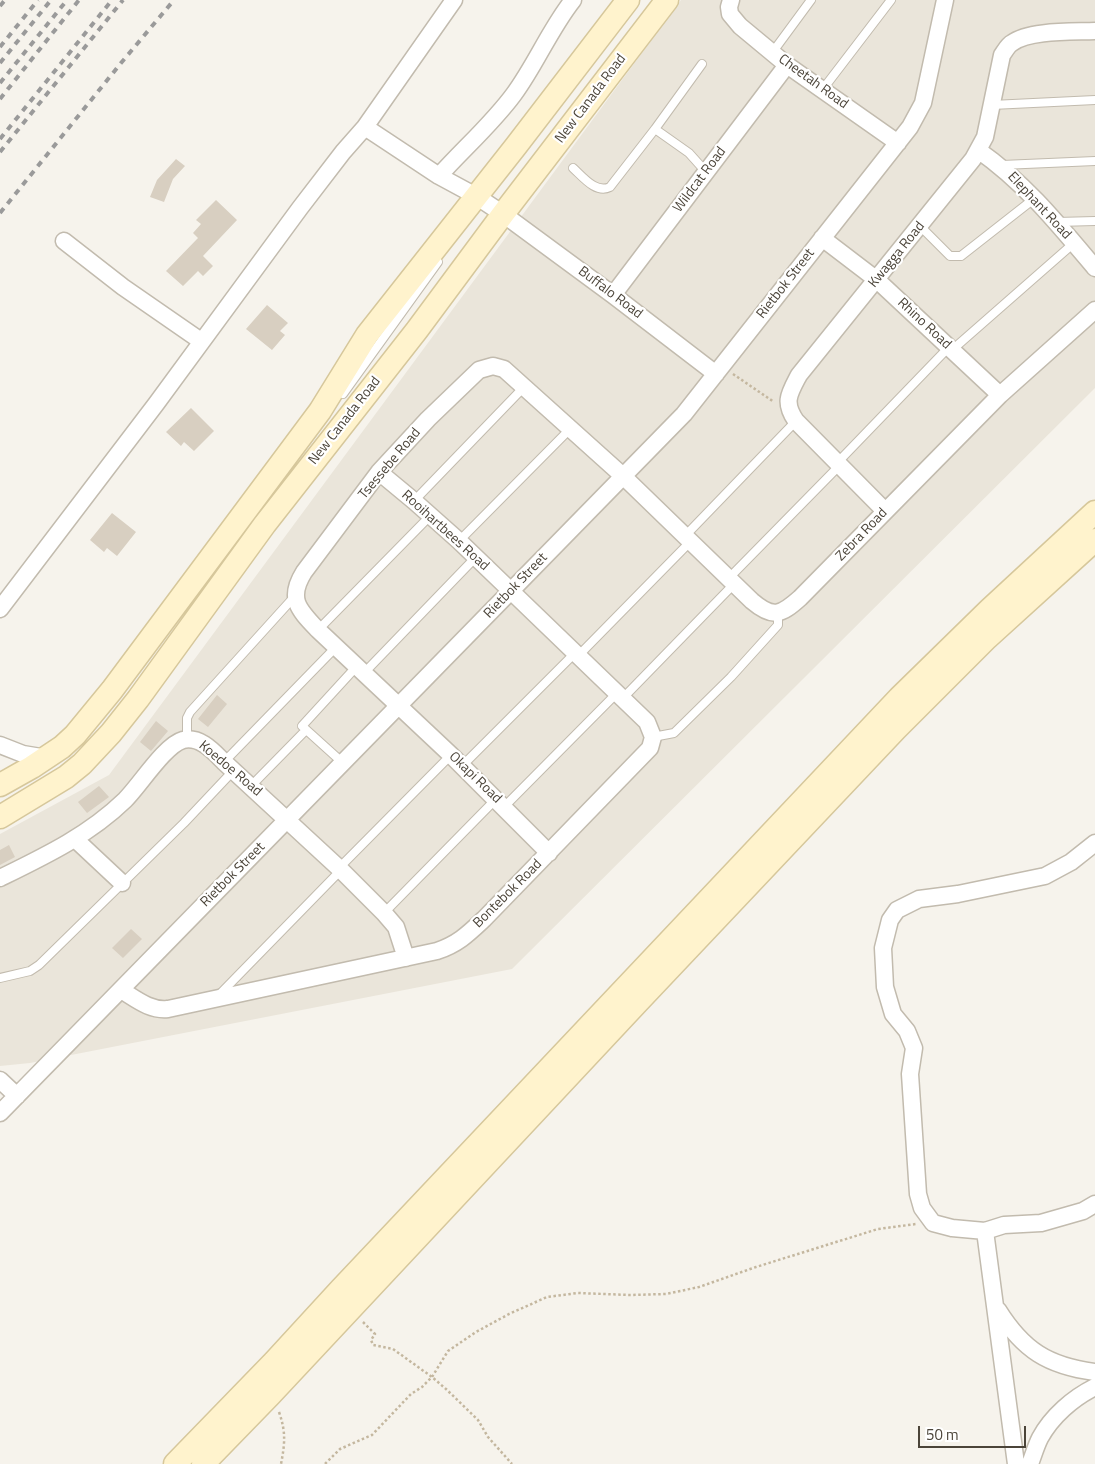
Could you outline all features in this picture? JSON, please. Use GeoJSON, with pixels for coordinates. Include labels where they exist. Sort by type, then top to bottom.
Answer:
{"type":"FeatureCollection","features":[{"type":"Feature","properties":{"kind":"main road","name":"New Canada Road"},"geometry":{"type":"LineString","coordinates":[[0,817],[66,778],[111,733],[138,699],[265,524],[417,330],[487,204],[628,0]]}},
{"type":"Feature","properties":{"kind":"main road","name":"New Canada Road"},"geometry":{"type":"LineString","coordinates":[[0,785],[47,758],[74,735],[112,690],[320,411],[368,335],[453,226],[487,204],[666,0]]}},
{"type":"Feature","properties":{"kind":"main road"},"geometry":{"type":"LineString","coordinates":[[175,1464],[274,1362],[899,698],[989,610],[1095,512]]}},
{"type":"Feature","properties":{"kind":"main road"},"geometry":{"type":"LineString","coordinates":[[204,1464],[896,729],[987,638],[1095,540]]}},
{"type":"Feature","properties":{"kind":"street"},"geometry":{"type":"LineString","coordinates":[[0,609],[150,412],[338,159],[365,127],[454,0]]}},
{"type":"Feature","properties":{"kind":"street"},"geometry":{"type":"LineString","coordinates":[[439,176],[503,108],[530,71],[551,32],[573,0]]}},
{"type":"Feature","properties":{"kind":"street","name":"Cheetah Road"},"geometry":{"type":"LineString","coordinates":[[731,0],[729,7],[732,18],[772,53],[898,143]]}},
{"type":"Feature","properties":{"kind":"street","name":"Rietbok Street"},"geometry":{"type":"LineString","coordinates":[[0,1113],[684,414],[910,127],[923,103],[945,0]]}},
{"type":"Feature","properties":{"kind":"street","name":"Kwagga Road"},"geometry":{"type":"LineString","coordinates":[[793,415],[788,400],[790,390],[799,375],[973,159],[985,137],[1002,55],[1010,44],[1022,37],[1036,34],[1095,31]]}},
{"type":"Feature","properties":{"kind":"street","name":"Wildcat Road"},"geometry":{"type":"LineString","coordinates":[[613,295],[787,65]]}},
{"type":"Feature","properties":{"kind":"street","name":"Buffalo Road"},"geometry":{"type":"LineString","coordinates":[[365,127],[439,176],[487,204],[719,370]]}},
{"type":"Feature","properties":{"kind":"street","name":"Elephant Road"},"geometry":{"type":"LineString","coordinates":[[978,150],[1000,166],[1036,198],[1095,268]]}},
{"type":"Feature","properties":{"kind":"street","name":"Rhino Road"},"geometry":{"type":"LineString","coordinates":[[822,238],[877,280],[1000,395]]}},
{"type":"Feature","properties":{"kind":"street"},"geometry":{"type":"LineString","coordinates":[[64,241],[123,286],[201,341]]}},
{"type":"Feature","properties":{"kind":"street","name":"Zebra Road"},"geometry":{"type":"LineString","coordinates":[[778,613],[786,610],[800,598],[1000,395],[1095,310]]}},
{"type":"Feature","properties":{"kind":"street","name":"Tsessebe Road"},"geometry":{"type":"LineString","coordinates":[[295,596],[299,580],[304,572],[379,472],[428,419],[479,370],[492,366],[504,369],[623,476]]}},
{"type":"Feature","properties":{"kind":"street"},"geometry":{"type":"LineString","coordinates":[[793,415],[885,511]]}},
{"type":"Feature","properties":{"kind":"street","name":"Rooihartbees Road"},"geometry":{"type":"LineString","coordinates":[[379,472],[414,501],[511,591]]}},
{"type":"Feature","properties":{"kind":"street"},"geometry":{"type":"LineString","coordinates":[[623,476],[731,581],[764,610],[770,613],[778,613]]}},
{"type":"Feature","properties":{"kind":"street"},"geometry":{"type":"LineString","coordinates":[[511,591],[647,722],[653,737]]}},
{"type":"Feature","properties":{"kind":"street"},"geometry":{"type":"LineString","coordinates":[[295,596],[299,608],[318,630],[400,706]]}},
{"type":"Feature","properties":{"kind":"street","name":"Okapi Road"},"geometry":{"type":"LineString","coordinates":[[400,706],[457,760],[549,853]]}},
{"type":"Feature","properties":{"kind":"street","name":"Bontebok Road"},"geometry":{"type":"LineString","coordinates":[[121,990],[145,1005],[157,1009],[176,1008],[437,951],[460,941],[484,920],[638,762],[650,748],[653,737]]}},
{"type":"Feature","properties":{"kind":"street","name":"Koedoe Road"},"geometry":{"type":"LineString","coordinates":[[0,878],[75,839],[108,816],[144,778],[166,750],[180,741],[188,739],[199,741],[288,820],[384,913],[396,928],[406,958]]}},
{"type":"Feature","properties":{"kind":"street"},"geometry":{"type":"LineString","coordinates":[[0,745],[23,754],[47,758]]}},
{"type":"Feature","properties":{"kind":"street"},"geometry":{"type":"LineString","coordinates":[[75,839],[122,883]]}},
{"type":"Feature","properties":{"kind":"street"},"geometry":{"type":"LineString","coordinates":[[1095,843],[1071,862],[1045,876],[958,894],[920,899],[897,910],[890,920],[884,948],[885,987],[893,1014],[907,1031],[914,1048],[910,1074],[918,1194],[922,1208],[932,1224],[985,1231],[1004,1225],[1041,1223],[1083,1212],[1095,1204]]}},
{"type":"Feature","properties":{"kind":"street"},"geometry":{"type":"LineString","coordinates":[[0,1080],[17,1096]]}},
{"type":"Feature","properties":{"kind":"street"},"geometry":{"type":"LineString","coordinates":[[985,1231],[1016,1464]]}},
{"type":"Feature","properties":{"kind":"street"},"geometry":{"type":"LineString","coordinates":[[995,1304],[1010,1328],[1024,1344],[1043,1357],[1061,1365],[1095,1372]]}},
{"type":"Feature","properties":{"kind":"street"},"geometry":{"type":"LineString","coordinates":[[1030,1464],[1040,1438],[1058,1414],[1082,1394],[1095,1387]]}},
{"type":"Feature","properties":{"kind":"lane","name":"New Canada Road"},"geometry":{"type":"LineString","coordinates":[[545,122],[636,0]]}},
{"type":"Feature","properties":{"kind":"lane"},"geometry":{"type":"LineString","coordinates":[[772,53],[811,0]]}},
{"type":"Feature","properties":{"kind":"lane"},"geometry":{"type":"LineString","coordinates":[[823,89],[891,0]]}},
{"type":"Feature","properties":{"kind":"lane"},"geometry":{"type":"LineString","coordinates":[[572,168],[597,189],[605,189],[615,182],[702,64]]}},
{"type":"Feature","properties":{"kind":"lane"},"geometry":{"type":"LineString","coordinates":[[992,105],[1095,100]]}},
{"type":"Feature","properties":{"kind":"lane","name":"New Canada Road"},"geometry":{"type":"LineString","coordinates":[[444,279],[487,204],[578,102]]}},
{"type":"Feature","properties":{"kind":"lane"},"geometry":{"type":"LineString","coordinates":[[655,129],[689,153],[706,172]]}},
{"type":"Feature","properties":{"kind":"lane"},"geometry":{"type":"LineString","coordinates":[[1000,166],[1095,161]]}},
{"type":"Feature","properties":{"kind":"lane"},"geometry":{"type":"LineString","coordinates":[[920,226],[950,256],[961,256],[1036,198]]}},
{"type":"Feature","properties":{"kind":"lane"},"geometry":{"type":"LineString","coordinates":[[1057,222],[1095,221]]}},
{"type":"Feature","properties":{"kind":"lane"},"geometry":{"type":"LineString","coordinates":[[384,913],[500,803],[620,695],[731,581],[839,464],[951,348],[1074,243]]}},
{"type":"Feature","properties":{"kind":"lane","name":"New Canada Road"},"geometry":{"type":"LineString","coordinates":[[339,400],[445,253]]}},
{"type":"Feature","properties":{"kind":"lane","name":"New Canada Road"},"geometry":{"type":"LineString","coordinates":[[215,579],[392,348]]}},
{"type":"Feature","properties":{"kind":"lane"},"geometry":{"type":"LineString","coordinates":[[414,501],[524,387]]}},
{"type":"Feature","properties":{"kind":"lane"},"geometry":{"type":"LineString","coordinates":[[215,999],[340,869],[457,760],[577,654],[687,539],[793,415]]}},
{"type":"Feature","properties":{"kind":"lane"},"geometry":{"type":"LineString","coordinates":[[458,541],[570,429]]}},
{"type":"Feature","properties":{"kind":"lane","name":"New Canada Road"},"geometry":{"type":"LineString","coordinates":[[0,790],[41,770],[64,754],[102,716],[232,539],[310,439]]}},
{"type":"Feature","properties":{"kind":"lane"},"geometry":{"type":"LineString","coordinates":[[318,630],[430,516]]}},
{"type":"Feature","properties":{"kind":"lane"},"geometry":{"type":"LineString","coordinates":[[343,763],[302,726],[475,558]]}},
{"type":"Feature","properties":{"kind":"lane"},"geometry":{"type":"LineString","coordinates":[[188,739],[188,718],[190,712],[295,596]]}},
{"type":"Feature","properties":{"kind":"lane"},"geometry":{"type":"LineString","coordinates":[[653,737],[674,733],[731,677],[778,625],[778,613]]}},
{"type":"Feature","properties":{"kind":"lane"},"geometry":{"type":"LineString","coordinates":[[0,978],[30,971],[62,945],[184,823],[229,766],[336,647]]}},
{"type":"Feature","properties":{"kind":"lane"},"geometry":{"type":"LineString","coordinates":[[251,786],[306,730]]}},
{"type":"Feature","properties":{"kind":"lane"},"geometry":{"type":"LineString","coordinates":[[0,811],[36,790],[70,764]]}},
{"type":"Feature","properties":{"kind":"path"},"geometry":{"type":"LineString","coordinates":[[719,370],[793,415]]}},
{"type":"Feature","properties":{"kind":"path"},"geometry":{"type":"LineString","coordinates":[[325,1464],[340,1450],[372,1435],[411,1394],[432,1377],[448,1351],[484,1327],[547,1297],[578,1293],[666,1294],[699,1287],[878,1229],[932,1224]]}},
{"type":"Feature","properties":{"kind":"path"},"geometry":{"type":"LineString","coordinates":[[375,1334],[372,1340],[373,1345],[392,1349],[432,1377],[478,1420],[488,1437],[512,1464]]}},
{"type":"Feature","properties":{"kind":"path"},"geometry":{"type":"LineString","coordinates":[[270,1395],[278,1407],[284,1426],[285,1442],[281,1464]]}},
{"type":"Feature","properties":{"kind":"shaded area"},"geometry":{"type":"Polygon","coordinates":[[[681,0],[1095,0],[1095,388],[512,969],[30,1063],[0,1066],[0,834],[109,775],[681,0]]]}},
{"type":"Feature","properties":{"kind":"building"},"geometry":{"type":"Polygon","coordinates":[[[176,159],[185,166],[173,179],[164,202],[150,197],[157,180],[176,159]]]}},
{"type":"Feature","properties":{"kind":"building"},"geometry":{"type":"Polygon","coordinates":[[[216,200],[237,220],[203,256],[213,266],[203,276],[198,271],[183,286],[166,271],[198,238],[193,233],[201,224],[196,220],[216,200]]]}},
{"type":"Feature","properties":{"kind":"building"},"geometry":{"type":"Polygon","coordinates":[[[267,305],[288,323],[280,331],[285,335],[272,350],[246,329],[267,305]]]}},
{"type":"Feature","properties":{"kind":"building"},"geometry":{"type":"Polygon","coordinates":[[[191,408],[214,431],[194,451],[184,442],[181,446],[166,432],[191,408]]]}},
{"type":"Feature","properties":{"kind":"building"},"geometry":{"type":"Polygon","coordinates":[[[112,513],[136,532],[117,556],[107,548],[104,552],[90,540],[112,513]]]}},
{"type":"Feature","properties":{"kind":"building"},"geometry":{"type":"Polygon","coordinates":[[[217,695],[227,704],[208,727],[198,719],[217,695]]]}},
{"type":"Feature","properties":{"kind":"building"},"geometry":{"type":"Polygon","coordinates":[[[156,721],[168,731],[151,751],[140,742],[156,721]]]}},
{"type":"Feature","properties":{"kind":"building"},"geometry":{"type":"Polygon","coordinates":[[[99,786],[109,797],[87,813],[78,802],[99,786]]]}},
{"type":"Feature","properties":{"kind":"building"},"geometry":{"type":"Polygon","coordinates":[[[9,845],[15,857],[0,865],[0,850],[9,845]]]}},
{"type":"Feature","properties":{"kind":"building"},"geometry":{"type":"Polygon","coordinates":[[[131,929],[142,939],[123,958],[112,948],[131,929]]]}},
{"type":"Feature","properties":{"kind":"railway"},"geometry":{"type":"LineString","coordinates":[[0,6],[5,0]]}},
{"type":"Feature","properties":{"kind":"railway"},"geometry":{"type":"LineString","coordinates":[[0,47],[38,0]]}},
{"type":"Feature","properties":{"kind":"railway"},"geometry":{"type":"LineString","coordinates":[[0,63],[51,0]]}},
{"type":"Feature","properties":{"kind":"railway"},"geometry":{"type":"LineString","coordinates":[[0,83],[67,0]]}},
{"type":"Feature","properties":{"kind":"railway"},"geometry":{"type":"LineString","coordinates":[[0,99],[79,0]]}},
{"type":"Feature","properties":{"kind":"railway"},"geometry":{"type":"LineString","coordinates":[[0,139],[112,0]]}},
{"type":"Feature","properties":{"kind":"railway"},"geometry":{"type":"LineString","coordinates":[[0,152],[123,0]]}},
{"type":"Feature","properties":{"kind":"railway"},"geometry":{"type":"LineString","coordinates":[[0,213],[174,0]]}}]}
